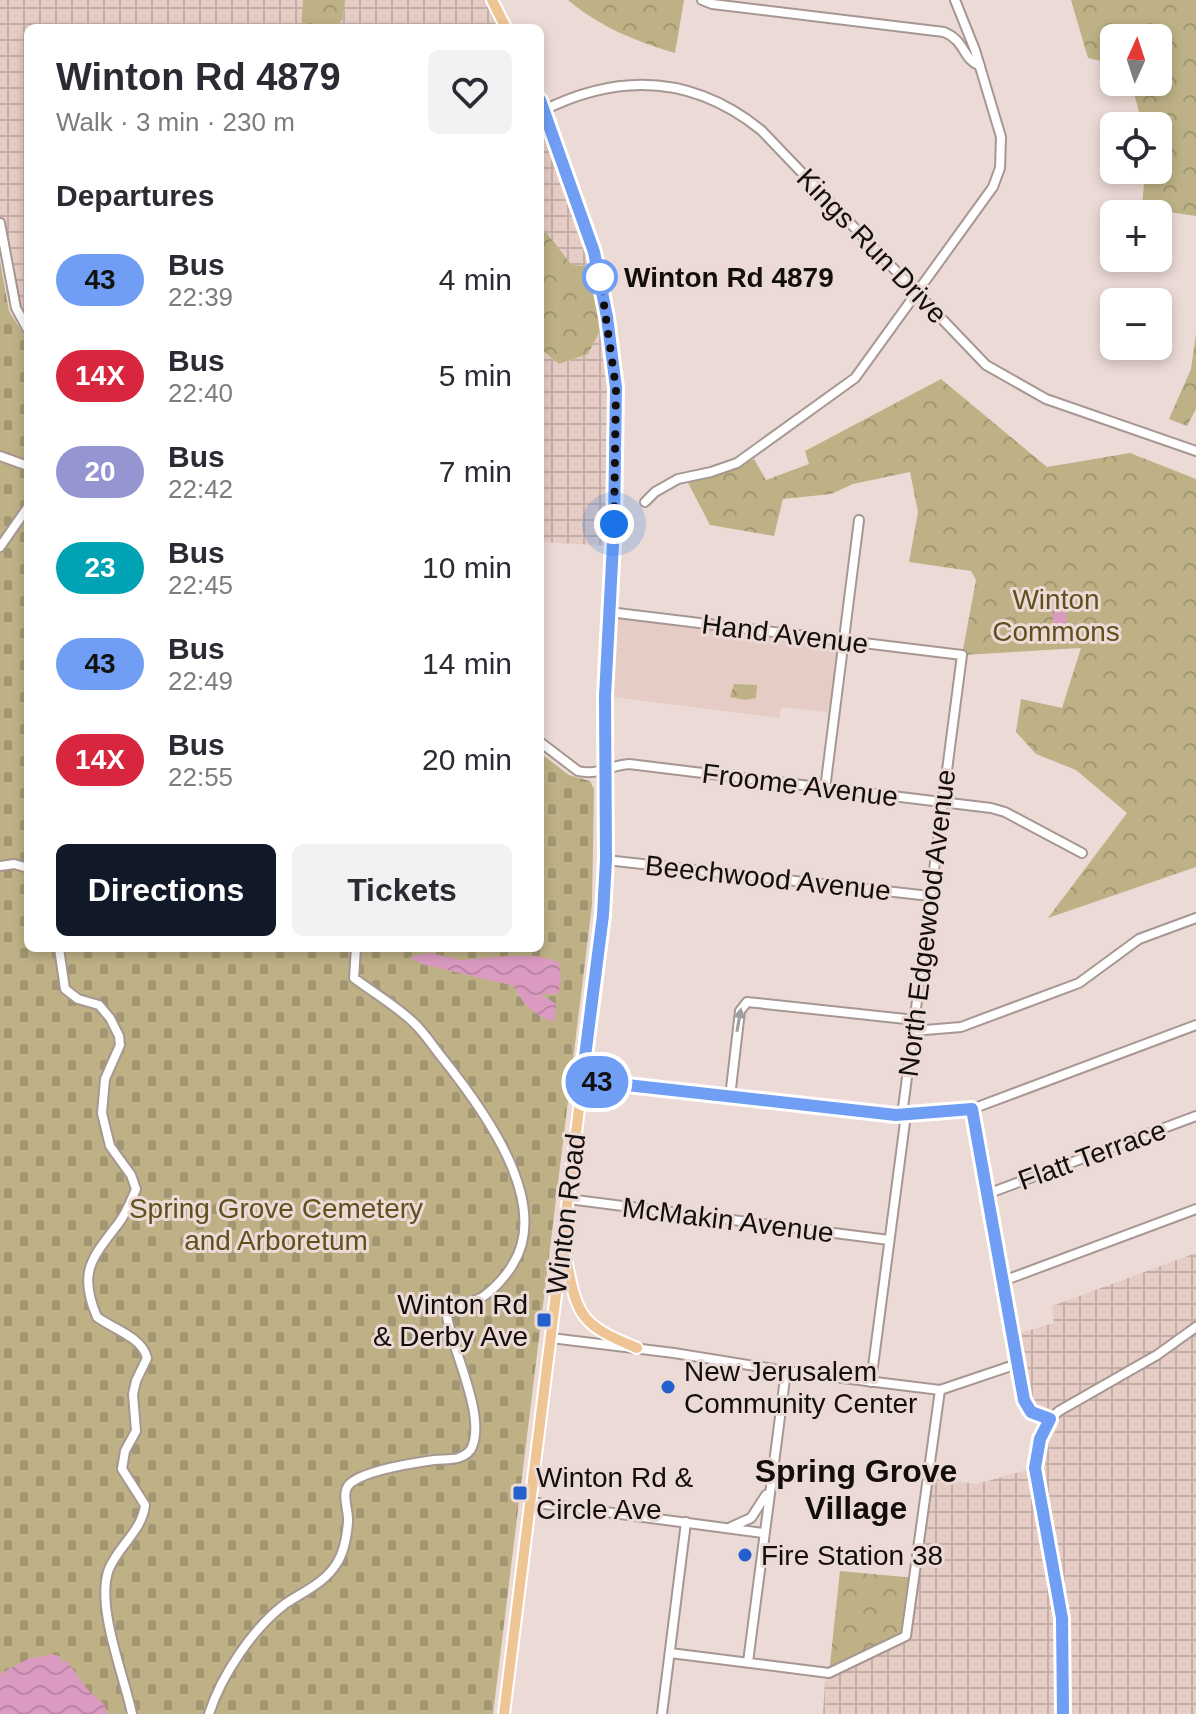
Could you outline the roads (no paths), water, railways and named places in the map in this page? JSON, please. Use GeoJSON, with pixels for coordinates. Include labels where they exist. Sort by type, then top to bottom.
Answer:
{"type":"FeatureCollection","features":[{"type":"Feature","properties":{"kind":"main road"},"geometry":{"type":"LineString","coordinates":[[492,0],[504,24]]}},
{"type":"Feature","properties":{"kind":"main road","name":"Winton Road"},"geometry":{"type":"LineString","coordinates":[[504,1714],[603,915],[609,612],[617,440],[612,353],[602,284],[594,252],[544,111]]}},
{"type":"Feature","properties":{"kind":"main road"},"geometry":{"type":"LineString","coordinates":[[563,1243],[580,1312],[604,1335],[637,1348]]}},
{"type":"Feature","properties":{"kind":"street"},"geometry":{"type":"LineString","coordinates":[[702,0],[712,4],[944,32],[957,38],[969,59],[980,66]]}},
{"type":"Feature","properties":{"kind":"street"},"geometry":{"type":"LineString","coordinates":[[645,502],[655,492],[678,479],[737,463],[842,389],[864,368],[993,187],[1000,168],[1001,137],[980,66],[955,0]]}},
{"type":"Feature","properties":{"kind":"street","name":"Kings Run Drive"},"geometry":{"type":"LineString","coordinates":[[544,104],[588,91],[635,84],[668,86],[713,99],[731,108],[761,130],[980,360],[1025,389],[1067,408],[1196,451]]}},
{"type":"Feature","properties":{"kind":"street"},"geometry":{"type":"LineString","coordinates":[[0,223],[14,298],[24,324]]}},
{"type":"Feature","properties":{"kind":"street"},"geometry":{"type":"LineString","coordinates":[[0,456],[24,465]]}},
{"type":"Feature","properties":{"kind":"street"},"geometry":{"type":"LineString","coordinates":[[0,547],[24,513]]}},
{"type":"Feature","properties":{"kind":"street"},"geometry":{"type":"LineString","coordinates":[[825,789],[859,520]]}},
{"type":"Feature","properties":{"kind":"street","name":"Hand Avenue"},"geometry":{"type":"LineString","coordinates":[[609,612],[962,655]]}},
{"type":"Feature","properties":{"kind":"street","name":"North Edgewood Avenue"},"geometry":{"type":"LineString","coordinates":[[871,1382],[962,655]]}},
{"type":"Feature","properties":{"kind":"street","name":"Froome Avenue"},"geometry":{"type":"LineString","coordinates":[[544,745],[578,771],[590,773],[629,764],[1005,812],[1082,853]]}},
{"type":"Feature","properties":{"kind":"street","name":"Beechwood Avenue"},"geometry":{"type":"LineString","coordinates":[[606,860],[930,896]]}},
{"type":"Feature","properties":{"kind":"street"},"geometry":{"type":"LineString","coordinates":[[0,866],[14,864],[24,867]]}},
{"type":"Feature","properties":{"kind":"street"},"geometry":{"type":"LineString","coordinates":[[913,1031],[961,1027],[1079,983],[1139,939],[1196,918]]}},
{"type":"Feature","properties":{"kind":"street"},"geometry":{"type":"LineString","coordinates":[[60,952],[65,989],[78,999],[99,1005],[119,1036],[120,1045],[105,1079],[102,1113],[110,1146],[131,1175],[136,1189],[120,1221],[95,1253],[87,1281],[97,1317],[131,1338],[145,1351],[147,1358],[133,1394],[136,1431],[125,1451],[122,1469],[145,1505],[144,1516],[118,1551],[106,1578],[105,1602],[132,1714]]}},
{"type":"Feature","properties":{"kind":"street"},"geometry":{"type":"LineString","coordinates":[[209,1714],[241,1651],[283,1606],[319,1585],[339,1560],[348,1519],[347,1485],[370,1474],[459,1458],[469,1453],[475,1427],[461,1360],[447,1316],[452,1310],[484,1296],[499,1282],[514,1264],[525,1235],[525,1212],[511,1165],[479,1105],[415,1024],[386,998],[354,978],[356,952]]}},
{"type":"Feature","properties":{"kind":"street"},"geometry":{"type":"LineString","coordinates":[[730,1097],[740,1011],[747,1002],[915,1020]]}},
{"type":"Feature","properties":{"kind":"street"},"geometry":{"type":"LineString","coordinates":[[582,1080],[904,1115],[972,1109],[1196,1025]]}},
{"type":"Feature","properties":{"kind":"street"},"geometry":{"type":"LineString","coordinates":[[972,1109],[1024,1400],[1036,1416],[1050,1419]]}},
{"type":"Feature","properties":{"kind":"street","name":"Flatt Terrace"},"geometry":{"type":"LineString","coordinates":[[987,1194],[1196,1116]]}},
{"type":"Feature","properties":{"kind":"street","name":"McMakin Avenue"},"geometry":{"type":"LineString","coordinates":[[568,1199],[889,1240]]}},
{"type":"Feature","properties":{"kind":"street"},"geometry":{"type":"LineString","coordinates":[[1003,1281],[1196,1209]]}},
{"type":"Feature","properties":{"kind":"street"},"geometry":{"type":"LineString","coordinates":[[1063,1714],[1062,1618],[1035,1468],[1040,1439],[1050,1419],[1059,1411],[1157,1355],[1196,1327]]}},
{"type":"Feature","properties":{"kind":"street"},"geometry":{"type":"LineString","coordinates":[[551,1338],[940,1390],[1017,1364]]}},
{"type":"Feature","properties":{"kind":"street"},"geometry":{"type":"LineString","coordinates":[[748,1662],[786,1371]]}},
{"type":"Feature","properties":{"kind":"street"},"geometry":{"type":"LineString","coordinates":[[670,1653],[829,1673],[906,1636],[940,1390]]}},
{"type":"Feature","properties":{"kind":"street"},"geometry":{"type":"LineString","coordinates":[[722,1528],[743,1524],[751,1518],[770,1487]]}},
{"type":"Feature","properties":{"kind":"street"},"geometry":{"type":"LineString","coordinates":[[530,1502],[763,1533]]}},
{"type":"Feature","properties":{"kind":"street"},"geometry":{"type":"LineString","coordinates":[[662,1714],[686,1522]]}},
{"type":"Feature","properties":{"kind":"water"},"geometry":{"type":"Polygon","coordinates":[[[1065,605],[1067,631],[1054,632],[1052,606],[1065,605]]]}},
{"type":"Feature","properties":{"kind":"water"},"geometry":{"type":"Polygon","coordinates":[[[430,953],[461,960],[536,956],[559,962],[561,980],[558,994],[540,994],[556,1004],[555,1022],[530,1009],[514,986],[422,964],[408,957],[430,953]]]}},
{"type":"Feature","properties":{"kind":"water"},"geometry":{"type":"Polygon","coordinates":[[[54,1654],[61,1657],[61,1662],[67,1661],[87,1689],[105,1705],[107,1714],[0,1714],[0,1674],[28,1659],[54,1654]]]}},
{"type":"Feature","properties":{"kind":"place","name":"Winton Rd 4879"},"geometry":{"type":"Point","coordinates":[600,277]}},
{"type":"Feature","properties":{"kind":"place","name":"Winton Rd & Derby Ave"},"geometry":{"type":"Point","coordinates":[544,1320]}},
{"type":"Feature","properties":{"kind":"place","name":"New Jerusalem Community Center"},"geometry":{"type":"Point","coordinates":[668,1387]}},
{"type":"Feature","properties":{"kind":"place","name":"Winton Rd & Circle Ave"},"geometry":{"type":"Point","coordinates":[520,1493]}},
{"type":"Feature","properties":{"kind":"place","name":"Fire Station 38"},"geometry":{"type":"Point","coordinates":[745,1555]}},
{"type":"Feature","properties":{"kind":"district","name":"Spring Grove Village"},"geometry":{"type":"Point","coordinates":[856,1490]}},
{"type":"Feature","properties":{"kind":"park label","name":"Winton Commons"},"geometry":{"type":"Point","coordinates":[1056,615]}},
{"type":"Feature","properties":{"kind":"park label","name":"Spring Grove Cemetery and Arboretum"},"geometry":{"type":"Point","coordinates":[276,1224]}}]}
